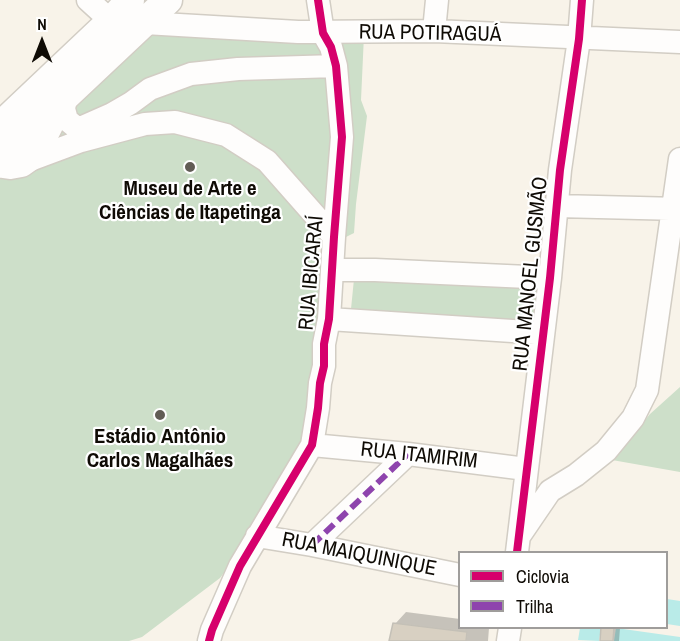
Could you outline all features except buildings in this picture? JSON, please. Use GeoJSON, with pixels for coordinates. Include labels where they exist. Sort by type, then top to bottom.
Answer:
{"type":"FeatureCollection","features":[{"type":"Feature","properties":{"kind":"main road"},"geometry":{"type":"LineString","coordinates":[[0,126],[120,14],[168,0]]}},
{"type":"Feature","properties":{"kind":"main road"},"geometry":{"type":"LineString","coordinates":[[5,164],[35,153],[60,103],[102,61],[120,14]]}},
{"type":"Feature","properties":{"kind":"main road"},"geometry":{"type":"LineString","coordinates":[[0,137],[50,91],[120,14]]}},
{"type":"Feature","properties":{"kind":"street"},"geometry":{"type":"LineString","coordinates":[[88,0],[120,14]]}},
{"type":"Feature","properties":{"kind":"street","name":"RUA IBICARAÍ"},"geometry":{"type":"LineString","coordinates":[[206,637],[240,566],[312,445],[329,319],[342,137],[336,66],[331,47],[323,33],[318,0]]}},
{"type":"Feature","properties":{"kind":"street"},"geometry":{"type":"LineString","coordinates":[[434,31],[437,0]]}},
{"type":"Feature","properties":{"kind":"street","name":"RUA MANOEL GUSMÃO"},"geometry":{"type":"LineString","coordinates":[[517,546],[582,0]]}},
{"type":"Feature","properties":{"kind":"street","name":"RUA POTIRAGUÁ"},"geometry":{"type":"LineString","coordinates":[[120,14],[323,33],[434,31],[680,42]]}},
{"type":"Feature","properties":{"kind":"street"},"geometry":{"type":"LineString","coordinates":[[60,103],[67,120],[78,129],[112,114],[150,89],[191,74],[238,69],[336,66]]}},
{"type":"Feature","properties":{"kind":"street"},"geometry":{"type":"LineString","coordinates":[[140,95],[140,113],[145,124]]}},
{"type":"Feature","properties":{"kind":"street"},"geometry":{"type":"LineString","coordinates":[[5,164],[145,124],[175,122],[226,135],[267,161],[334,237]]}},
{"type":"Feature","properties":{"kind":"street"},"geometry":{"type":"LineString","coordinates":[[517,546],[550,491],[576,475],[606,451],[633,418],[647,390],[676,209],[680,159]]}},
{"type":"Feature","properties":{"kind":"street"},"geometry":{"type":"LineString","coordinates":[[557,206],[676,209]]}},
{"type":"Feature","properties":{"kind":"street"},"geometry":{"type":"LineString","coordinates":[[332,270],[550,278]]}},
{"type":"Feature","properties":{"kind":"street"},"geometry":{"type":"LineString","coordinates":[[329,319],[543,333]]}},
{"type":"Feature","properties":{"kind":"street","name":"RUA ITAMIRIM"},"geometry":{"type":"LineString","coordinates":[[312,445],[526,469]]}},
{"type":"Feature","properties":{"kind":"street"},"geometry":{"type":"LineString","coordinates":[[312,545],[408,454]]}},
{"type":"Feature","properties":{"kind":"street","name":"RUA MAIQUINIQUE"},"geometry":{"type":"LineString","coordinates":[[257,536],[458,575]]}},
{"type":"Feature","properties":{"kind":"green space","name":"Estádio Antônio Carlos Magalhães"},"geometry":{"type":"Polygon","coordinates":[[[154,25],[364,35],[361,100],[367,116],[354,233],[317,249],[332,270],[312,445],[220,578],[142,637],[129,641],[0,641],[0,164],[154,25]]]}},
{"type":"Feature","properties":{"kind":"green space"},"geometry":{"type":"Polygon","coordinates":[[[354,279],[539,284],[538,322],[351,309],[354,279]]]}},
{"type":"Feature","properties":{"kind":"green space"},"geometry":{"type":"Polygon","coordinates":[[[680,387],[680,472],[612,460],[650,414],[680,387]]]}},
{"type":"Feature","properties":{"kind":"water"},"geometry":{"type":"Polygon","coordinates":[[[668,599],[680,601],[680,626],[668,624],[668,599]]]}},
{"type":"Feature","properties":{"kind":"water"},"geometry":{"type":"Polygon","coordinates":[[[580,629],[601,629],[599,641],[578,640],[580,629]]]}},
{"type":"Feature","properties":{"kind":"water"},"geometry":{"type":"Polygon","coordinates":[[[616,629],[680,637],[680,641],[614,641],[616,629]]]}},
{"type":"Feature","properties":{"kind":"marked path"},"geometry":{"type":"LineString","coordinates":[[312,545],[408,454]]}},
{"type":"Feature","properties":{"kind":"cycle path"},"geometry":{"type":"LineString","coordinates":[[209,641],[240,566],[312,445],[329,319],[342,137],[336,66],[331,47],[323,33],[318,0]]}},
{"type":"Feature","properties":{"kind":"cycle path"},"geometry":{"type":"LineString","coordinates":[[517,551],[550,278],[560,170],[579,39],[582,0]]}},
{"type":"Feature","properties":{"kind":"place","name":"Museu de Arte e Ciências de Itapetinga"},"geometry":{"type":"Point","coordinates":[190,167]}},
{"type":"Feature","properties":{"kind":"place","name":"Estádio Antônio Carlos Magalhães"},"geometry":{"type":"Point","coordinates":[160,415]}}]}
